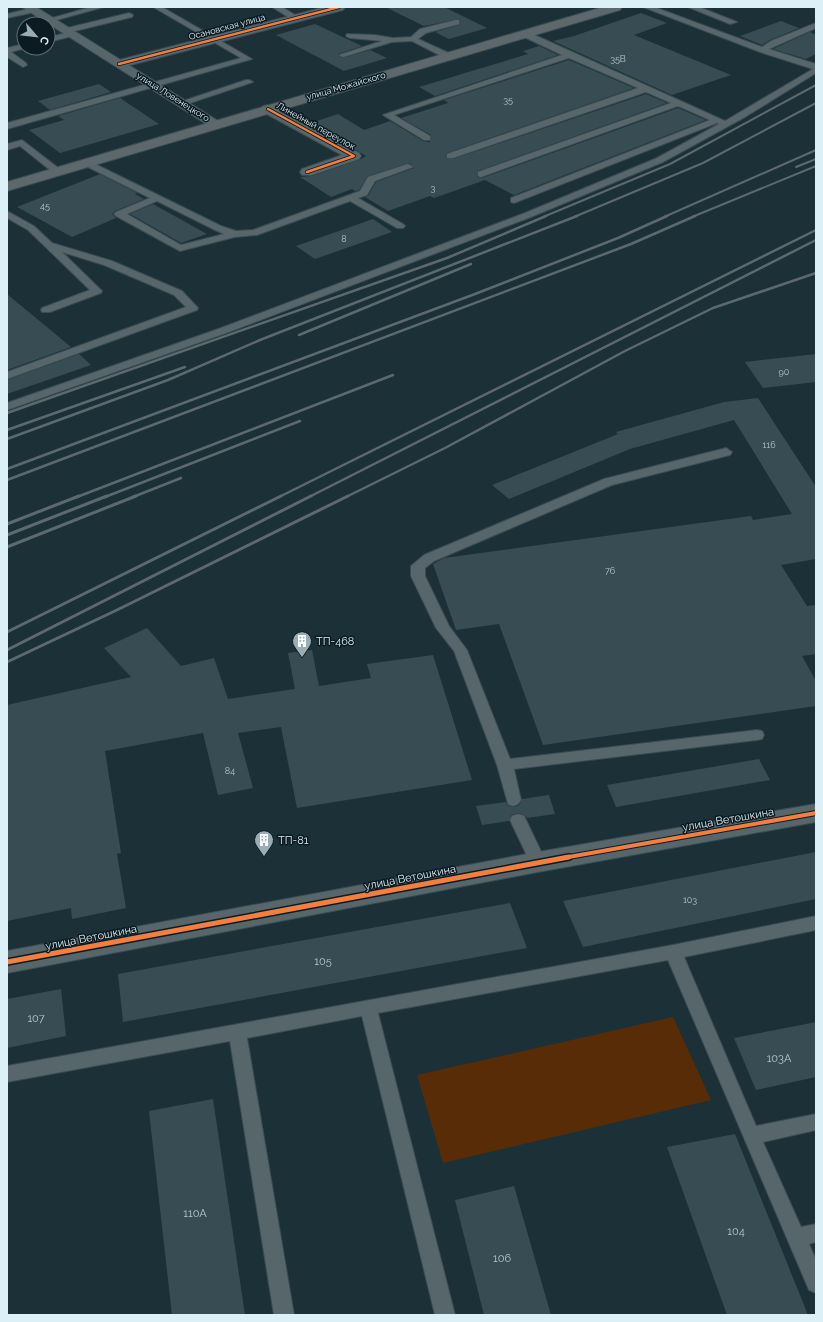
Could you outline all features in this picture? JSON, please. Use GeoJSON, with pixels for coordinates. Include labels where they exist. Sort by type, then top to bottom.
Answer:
{"type":"FeatureCollection","features":[{"type":"Feature","properties":{"kind":"main road","name":"улица Можайского"},"geometry":{"type":"LineString","coordinates":[[7,187],[616,7]]}},
{"type":"Feature","properties":{"kind":"street","name":"Осановская улица"},"geometry":{"type":"LineString","coordinates":[[119,64],[339,7]]}},
{"type":"Feature","properties":{"kind":"street","name":"улица Ловенецкого"},"geometry":{"type":"LineString","coordinates":[[30,8],[43,16]]}},
{"type":"Feature","properties":{"kind":"street","name":"улица Ловенецкого"},"geometry":{"type":"LineString","coordinates":[[56,24],[216,124]]}},
{"type":"Feature","properties":{"kind":"street","name":"Линейный переулок"},"geometry":{"type":"LineString","coordinates":[[268,109],[354,156],[307,172]]}},
{"type":"Feature","properties":{"kind":"street","name":"улица Ветошкина"},"geometry":{"type":"LineString","coordinates":[[7,962],[538,862],[816,813]]}},
{"type":"Feature","properties":{"kind":"lane"},"geometry":{"type":"LineString","coordinates":[[56,18],[100,7]]}},
{"type":"Feature","properties":{"kind":"lane"},"geometry":{"type":"LineString","coordinates":[[7,125],[248,59],[157,7]]}},
{"type":"Feature","properties":{"kind":"lane"},"geometry":{"type":"LineString","coordinates":[[276,7],[296,18]]}},
{"type":"Feature","properties":{"kind":"lane"},"geometry":{"type":"LineString","coordinates":[[647,7],[816,69]]}},
{"type":"Feature","properties":{"kind":"lane"},"geometry":{"type":"LineString","coordinates":[[692,7],[733,22]]}},
{"type":"Feature","properties":{"kind":"lane"},"geometry":{"type":"LineString","coordinates":[[7,16],[30,8]]}},
{"type":"Feature","properties":{"kind":"lane"},"geometry":{"type":"LineString","coordinates":[[56,37],[129,15]]}},
{"type":"Feature","properties":{"kind":"lane"},"geometry":{"type":"LineString","coordinates":[[413,39],[423,31],[456,22]]}},
{"type":"Feature","properties":{"kind":"lane"},"geometry":{"type":"LineString","coordinates":[[763,50],[774,43],[816,25]]}},
{"type":"Feature","properties":{"kind":"lane"},"geometry":{"type":"LineString","coordinates":[[525,34],[569,55],[722,122]]}},
{"type":"Feature","properties":{"kind":"lane"},"geometry":{"type":"LineString","coordinates":[[350,36],[375,37],[393,40],[413,39],[448,56]]}},
{"type":"Feature","properties":{"kind":"lane"},"geometry":{"type":"LineString","coordinates":[[343,55],[393,40]]}},
{"type":"Feature","properties":{"kind":"lane"},"geometry":{"type":"LineString","coordinates":[[7,52],[23,65]]}},
{"type":"Feature","properties":{"kind":"lane"},"geometry":{"type":"LineString","coordinates":[[427,138],[387,115],[569,55]]}},
{"type":"Feature","properties":{"kind":"lane"},"geometry":{"type":"LineString","coordinates":[[7,406],[232,328],[409,261],[660,160],[722,122],[816,69]]}},
{"type":"Feature","properties":{"kind":"lane"},"geometry":{"type":"LineString","coordinates":[[181,103],[249,82]]}},
{"type":"Feature","properties":{"kind":"lane"},"geometry":{"type":"LineString","coordinates":[[450,156],[645,88]]}},
{"type":"Feature","properties":{"kind":"lane"},"geometry":{"type":"LineString","coordinates":[[481,174],[678,103]]}},
{"type":"Feature","properties":{"kind":"lane"},"geometry":{"type":"LineString","coordinates":[[514,200],[722,122]]}},
{"type":"Feature","properties":{"kind":"lane"},"geometry":{"type":"LineString","coordinates":[[7,147],[22,143],[58,172]]}},
{"type":"Feature","properties":{"kind":"lane"},"geometry":{"type":"LineString","coordinates":[[87,163],[218,228],[235,234]]}},
{"type":"Feature","properties":{"kind":"lane"},"geometry":{"type":"LineString","coordinates":[[157,198],[119,214],[180,248],[235,234],[254,233],[364,193],[371,179],[408,167]]}},
{"type":"Feature","properties":{"kind":"lane"},"geometry":{"type":"LineString","coordinates":[[568,179],[592,188]]}},
{"type":"Feature","properties":{"kind":"lane"},"geometry":{"type":"LineString","coordinates":[[351,198],[400,226]]}},
{"type":"Feature","properties":{"kind":"lane"},"geometry":{"type":"LineString","coordinates":[[9,217],[31,228],[97,291],[46,310]]}},
{"type":"Feature","properties":{"kind":"lane"},"geometry":{"type":"LineString","coordinates":[[7,376],[193,308],[178,293],[108,263],[49,245]]}},
{"type":"Feature","properties":{"kind":"lane"},"geometry":{"type":"LineString","coordinates":[[513,800],[505,764],[460,650],[443,628],[418,576],[418,566],[429,558],[608,482],[726,452]]}},
{"type":"Feature","properties":{"kind":"lane"},"geometry":{"type":"LineString","coordinates":[[505,764],[757,735]]}},
{"type":"Feature","properties":{"kind":"lane"},"geometry":{"type":"LineString","coordinates":[[518,820],[538,862]]}},
{"type":"Feature","properties":{"kind":"lane"},"geometry":{"type":"LineString","coordinates":[[7,1074],[673,952],[816,923]]}},
{"type":"Feature","properties":{"kind":"lane"},"geometry":{"type":"LineString","coordinates":[[673,952],[751,1136],[816,1283]]}},
{"type":"Feature","properties":{"kind":"lane"},"geometry":{"type":"LineString","coordinates":[[368,1007],[445,1315]]}},
{"type":"Feature","properties":{"kind":"lane"},"geometry":{"type":"LineString","coordinates":[[237,1031],[284,1315]]}},
{"type":"Feature","properties":{"kind":"lane"},"geometry":{"type":"LineString","coordinates":[[751,1136],[816,1122]]}},
{"type":"Feature","properties":{"kind":"lane"},"geometry":{"type":"LineString","coordinates":[[796,1238],[816,1233]]}},
{"type":"Feature","properties":{"kind":"shaded area"},"geometry":{"type":"Polygon","coordinates":[[[673,1017],[711,1100],[443,1163],[417,1075],[673,1017]]]}},
{"type":"Feature","properties":{"kind":"building"},"geometry":{"type":"Polygon","coordinates":[[[385,7],[444,7],[487,28],[449,39],[435,32],[459,25],[460,19],[424,26],[385,7]]]}},
{"type":"Feature","properties":{"kind":"building"},"geometry":{"type":"Polygon","coordinates":[[[641,13],[667,23],[634,35],[731,75],[672,95],[553,41],[574,36],[641,13]]]}},
{"type":"Feature","properties":{"kind":"building"},"geometry":{"type":"Polygon","coordinates":[[[781,21],[799,28],[770,40],[762,45],[740,36],[781,21]]]}},
{"type":"Feature","properties":{"kind":"building"},"geometry":{"type":"Polygon","coordinates":[[[315,24],[362,46],[338,54],[342,58],[370,50],[387,58],[344,71],[276,35],[315,24]]]}},
{"type":"Feature","properties":{"kind":"building"},"geometry":{"type":"Polygon","coordinates":[[[810,32],[816,35],[816,54],[806,59],[773,49],[810,32]]]}},
{"type":"Feature","properties":{"kind":"building"},"geometry":{"type":"Polygon","coordinates":[[[539,46],[558,55],[435,96],[419,87],[528,54],[523,51],[539,46]]]}},
{"type":"Feature","properties":{"kind":"building"},"geometry":{"type":"Polygon","coordinates":[[[569,60],[634,88],[447,153],[446,159],[453,159],[646,94],[667,103],[478,171],[477,177],[482,178],[678,108],[706,120],[514,195],[485,180],[434,198],[430,196],[388,211],[365,197],[368,196],[376,182],[414,168],[409,163],[368,176],[359,190],[355,191],[352,189],[331,197],[300,177],[312,176],[359,160],[366,156],[311,123],[338,114],[364,130],[390,121],[423,141],[430,142],[431,135],[401,118],[448,103],[444,100],[569,60]]]}},
{"type":"Feature","properties":{"kind":"building"},"geometry":{"type":"Polygon","coordinates":[[[99,84],[111,92],[50,110],[38,101],[99,84]]]}},
{"type":"Feature","properties":{"kind":"building"},"geometry":{"type":"Polygon","coordinates":[[[120,98],[159,124],[60,153],[29,130],[64,120],[58,116],[120,98]]]}},
{"type":"Feature","properties":{"kind":"building"},"geometry":{"type":"Polygon","coordinates":[[[100,174],[137,193],[135,194],[144,199],[115,211],[112,214],[116,218],[72,237],[17,207],[100,174]]]}},
{"type":"Feature","properties":{"kind":"building"},"geometry":{"type":"Polygon","coordinates":[[[153,204],[207,234],[181,243],[130,214],[153,204]]]}},
{"type":"Feature","properties":{"kind":"building"},"geometry":{"type":"Polygon","coordinates":[[[373,219],[392,232],[315,259],[296,246],[373,219]]]}},
{"type":"Feature","properties":{"kind":"building"},"geometry":{"type":"Polygon","coordinates":[[[7,294],[71,347],[7,370],[7,294]]]}},
{"type":"Feature","properties":{"kind":"building"},"geometry":{"type":"Polygon","coordinates":[[[79,354],[91,365],[7,394],[7,380],[79,354]]]}},
{"type":"Feature","properties":{"kind":"building"},"geometry":{"type":"Polygon","coordinates":[[[816,354],[816,382],[763,388],[745,362],[816,354]]]}},
{"type":"Feature","properties":{"kind":"building"},"geometry":{"type":"Polygon","coordinates":[[[758,398],[816,487],[816,559],[781,565],[807,606],[816,605],[816,654],[802,656],[816,681],[816,706],[543,745],[499,624],[456,630],[433,564],[444,558],[751,516],[753,520],[792,514],[734,420],[630,449],[509,499],[492,485],[618,434],[616,432],[724,402],[758,398]]]}},
{"type":"Feature","properties":{"kind":"building"},"geometry":{"type":"Polygon","coordinates":[[[147,628],[181,666],[214,658],[228,699],[295,689],[288,653],[312,650],[319,686],[371,678],[367,664],[433,655],[472,780],[297,808],[281,727],[238,733],[253,788],[218,795],[203,733],[105,751],[121,853],[117,854],[126,908],[72,919],[71,908],[7,921],[7,705],[131,677],[104,648],[147,628]]]}},
{"type":"Feature","properties":{"kind":"building"},"geometry":{"type":"Polygon","coordinates":[[[759,759],[770,780],[616,807],[607,785],[759,759]]]}},
{"type":"Feature","properties":{"kind":"building"},"geometry":{"type":"Polygon","coordinates":[[[549,795],[555,814],[527,818],[518,813],[511,815],[509,821],[482,825],[476,806],[506,802],[507,805],[514,807],[519,805],[522,799],[549,795]]]}},
{"type":"Feature","properties":{"kind":"building"},"geometry":{"type":"Polygon","coordinates":[[[816,852],[816,899],[583,947],[563,901],[816,852]]]}},
{"type":"Feature","properties":{"kind":"building"},"geometry":{"type":"Polygon","coordinates":[[[510,903],[527,948],[123,1022],[118,974],[510,903]]]}},
{"type":"Feature","properties":{"kind":"building"},"geometry":{"type":"Polygon","coordinates":[[[61,989],[66,1036],[7,1048],[7,999],[61,989]]]}},
{"type":"Feature","properties":{"kind":"building"},"geometry":{"type":"Polygon","coordinates":[[[816,1022],[816,1077],[756,1090],[734,1038],[816,1022]]]}},
{"type":"Feature","properties":{"kind":"building"},"geometry":{"type":"Polygon","coordinates":[[[213,1099],[245,1315],[172,1315],[149,1111],[213,1099]]]}},
{"type":"Feature","properties":{"kind":"building"},"geometry":{"type":"Polygon","coordinates":[[[735,1134],[808,1315],[727,1315],[667,1147],[735,1134]]]}},
{"type":"Feature","properties":{"kind":"building"},"geometry":{"type":"Polygon","coordinates":[[[514,1186],[551,1315],[484,1315],[455,1200],[514,1186]]]}},
{"type":"Feature","properties":{"kind":"railway"},"geometry":{"type":"LineString","coordinates":[[543,217],[670,164],[816,85]]}},
{"type":"Feature","properties":{"kind":"railway"},"geometry":{"type":"LineString","coordinates":[[574,217],[703,163],[816,103]]}},
{"type":"Feature","properties":{"kind":"railway"},"geometry":{"type":"LineString","coordinates":[[664,217],[816,150]]}},
{"type":"Feature","properties":{"kind":"railway"},"geometry":{"type":"LineString","coordinates":[[796,167],[816,159]]}},
{"type":"Feature","properties":{"kind":"railway"},"geometry":{"type":"LineString","coordinates":[[692,217],[816,166]]}},
{"type":"Feature","properties":{"kind":"railway"},"geometry":{"type":"LineString","coordinates":[[7,413],[447,258],[546,216]]}},
{"type":"Feature","properties":{"kind":"railway"},"geometry":{"type":"LineString","coordinates":[[7,439],[168,380],[260,340],[577,216]]}},
{"type":"Feature","properties":{"kind":"railway"},"geometry":{"type":"LineString","coordinates":[[7,469],[475,294],[618,238],[667,216]]}},
{"type":"Feature","properties":{"kind":"railway"},"geometry":{"type":"LineString","coordinates":[[7,480],[631,244],[695,216]]}},
{"type":"Feature","properties":{"kind":"railway"},"geometry":{"type":"LineString","coordinates":[[279,497],[816,230]]}},
{"type":"Feature","properties":{"kind":"railway"},"geometry":{"type":"LineString","coordinates":[[309,497],[816,240]]}},
{"type":"Feature","properties":{"kind":"railway"},"geometry":{"type":"LineString","coordinates":[[299,335],[471,264]]}},
{"type":"Feature","properties":{"kind":"railway"},"geometry":{"type":"LineString","coordinates":[[346,497],[445,448],[625,351],[713,308],[816,273]]}},
{"type":"Feature","properties":{"kind":"railway"},"geometry":{"type":"LineString","coordinates":[[7,430],[185,367]]}},
{"type":"Feature","properties":{"kind":"railway"},"geometry":{"type":"LineString","coordinates":[[77,497],[393,375]]}},
{"type":"Feature","properties":{"kind":"railway"},"geometry":{"type":"LineString","coordinates":[[105,497],[300,421]]}},
{"type":"Feature","properties":{"kind":"railway"},"geometry":{"type":"LineString","coordinates":[[133,497],[181,478]]}},
{"type":"Feature","properties":{"kind":"railway"},"geometry":{"type":"LineString","coordinates":[[7,524],[79,496]]}},
{"type":"Feature","properties":{"kind":"railway"},"geometry":{"type":"LineString","coordinates":[[7,535],[107,496]]}},
{"type":"Feature","properties":{"kind":"railway"},"geometry":{"type":"LineString","coordinates":[[7,547],[136,496]]}},
{"type":"Feature","properties":{"kind":"railway"},"geometry":{"type":"LineString","coordinates":[[7,632],[281,496]]}},
{"type":"Feature","properties":{"kind":"railway"},"geometry":{"type":"LineString","coordinates":[[7,650],[311,496]]}},
{"type":"Feature","properties":{"kind":"railway"},"geometry":{"type":"LineString","coordinates":[[7,662],[117,610],[348,496]]}},
{"type":"Feature","properties":{"kind":"cycle path"},"geometry":{"type":"LineString","coordinates":[[119,64],[339,7]]}},
{"type":"Feature","properties":{"kind":"cycle path"},"geometry":{"type":"LineString","coordinates":[[268,109],[354,156],[307,172]]}},
{"type":"Feature","properties":{"kind":"cycle path"},"geometry":{"type":"LineString","coordinates":[[7,962],[538,862],[816,813]]}},
{"type":"Feature","properties":{"kind":"place","name":"ТП-468"},"geometry":{"type":"Point","coordinates":[302,658]}},
{"type":"Feature","properties":{"kind":"place","name":"ТП-81"},"geometry":{"type":"Point","coordinates":[264,857]}}]}
